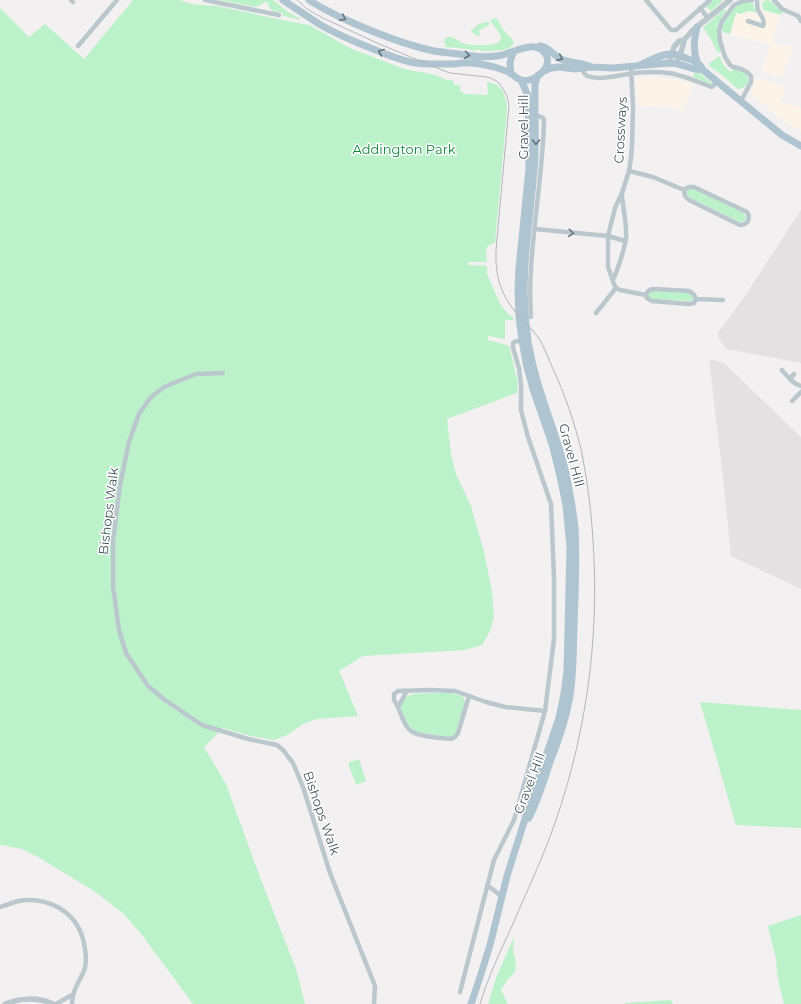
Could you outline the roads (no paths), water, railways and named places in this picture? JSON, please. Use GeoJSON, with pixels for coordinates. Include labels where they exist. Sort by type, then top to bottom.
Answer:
{"type":"FeatureCollection","features":[{"type":"Feature","properties":{"kind":"main road"},"geometry":{"type":"LineString","coordinates":[[284,0],[319,24],[354,41],[399,58],[427,64],[479,63],[501,68],[521,80],[528,80],[553,68],[591,67],[632,70],[662,55],[675,54],[697,62],[703,70],[782,135],[801,146]]}},
{"type":"Feature","properties":{"kind":"main road"},"geometry":{"type":"LineString","coordinates":[[289,0],[294,7]]}},
{"type":"Feature","properties":{"kind":"main road"},"geometry":{"type":"LineString","coordinates":[[308,0],[371,31],[422,48],[475,56],[497,56],[524,48],[542,46],[564,60],[586,64],[591,67]]}},
{"type":"Feature","properties":{"kind":"main road"},"geometry":{"type":"LineString","coordinates":[[697,28],[694,40],[697,62]]}},
{"type":"Feature","properties":{"kind":"main road"},"geometry":{"type":"LineString","coordinates":[[532,47],[544,52],[546,55],[548,64],[541,73]]}},
{"type":"Feature","properties":{"kind":"main road"},"geometry":{"type":"LineString","coordinates":[[511,74],[510,63],[514,52]]}},
{"type":"Feature","properties":{"kind":"main road"},"geometry":{"type":"LineString","coordinates":[[640,65],[673,63],[703,70]]}},
{"type":"Feature","properties":{"kind":"main road","name":"Gravel Hill"},"geometry":{"type":"LineString","coordinates":[[520,836],[535,806],[567,712],[572,675],[576,561],[575,528],[570,492],[558,445],[532,363],[526,323],[527,297],[525,268],[536,144],[537,116],[535,84],[541,73]]}},
{"type":"Feature","properties":{"kind":"main road","name":"Gravel Hill"},"geometry":{"type":"LineString","coordinates":[[470,1004],[490,945],[507,876],[559,718],[567,671],[570,563],[568,519],[560,476],[548,430],[518,341],[519,268],[529,169],[528,96],[521,80]]}},
{"type":"Feature","properties":{"kind":"street"},"geometry":{"type":"LineString","coordinates":[[78,46],[117,0]]}},
{"type":"Feature","properties":{"kind":"street"},"geometry":{"type":"LineString","coordinates":[[205,0],[279,15]]}},
{"type":"Feature","properties":{"kind":"street"},"geometry":{"type":"LineString","coordinates":[[646,0],[671,30],[676,30],[710,0]]}},
{"type":"Feature","properties":{"kind":"street"},"geometry":{"type":"LineString","coordinates":[[673,63],[675,45],[679,41],[684,40],[730,0]]}},
{"type":"Feature","properties":{"kind":"street"},"geometry":{"type":"LineString","coordinates":[[741,101],[751,82],[751,76],[747,72],[730,65],[725,57],[719,31],[722,21],[734,5],[743,1],[752,0]]}},
{"type":"Feature","properties":{"kind":"street"},"geometry":{"type":"LineString","coordinates":[[748,21],[763,26],[764,22],[758,9],[757,0]]}},
{"type":"Feature","properties":{"kind":"street"},"geometry":{"type":"LineString","coordinates":[[774,0],[782,9],[799,16],[801,21]]}},
{"type":"Feature","properties":{"kind":"street"},"geometry":{"type":"LineString","coordinates":[[264,12],[265,5]]}},
{"type":"Feature","properties":{"kind":"street"},"geometry":{"type":"LineString","coordinates":[[700,8],[708,18]]}},
{"type":"Feature","properties":{"kind":"street"},"geometry":{"type":"LineString","coordinates":[[582,68],[586,76],[593,77],[607,77],[632,70],[668,73],[690,78],[712,87],[717,82]]}},
{"type":"Feature","properties":{"kind":"street","name":"Crossways"},"geometry":{"type":"LineString","coordinates":[[616,288],[608,267],[608,236],[615,208],[622,193],[629,171],[632,145],[632,70]]}},
{"type":"Feature","properties":{"kind":"street","name":"Gravel Hill"},"geometry":{"type":"LineString","coordinates":[[531,317],[527,297],[544,137],[544,120],[543,118],[537,116]]}},
{"type":"Feature","properties":{"kind":"street"},"geometry":{"type":"LineString","coordinates":[[629,171],[653,177],[684,190]]}},
{"type":"Feature","properties":{"kind":"street"},"geometry":{"type":"LineString","coordinates":[[689,187],[694,187],[747,212],[749,217],[748,221],[745,224],[740,225],[688,200],[685,196],[684,190],[689,187]]}},
{"type":"Feature","properties":{"kind":"street","name":"Crossways"},"geometry":{"type":"LineString","coordinates":[[612,279],[614,278],[622,256],[625,241],[625,219],[622,193]]}},
{"type":"Feature","properties":{"kind":"street"},"geometry":{"type":"LineString","coordinates":[[534,229],[608,236],[625,241]]}},
{"type":"Feature","properties":{"kind":"street"},"geometry":{"type":"LineString","coordinates":[[596,313],[616,288],[646,295],[647,298],[652,301],[691,304],[694,303],[696,299]]}},
{"type":"Feature","properties":{"kind":"street"},"geometry":{"type":"LineString","coordinates":[[646,295],[647,292],[654,289],[689,292],[693,294],[696,299]]}},
{"type":"Feature","properties":{"kind":"street"},"geometry":{"type":"LineString","coordinates":[[696,299],[723,300]]}},
{"type":"Feature","properties":{"kind":"street","name":"Gravel Hill"},"geometry":{"type":"LineString","coordinates":[[460,992],[494,860],[514,820],[545,711],[554,639],[554,577],[551,504],[528,437],[521,410],[521,384],[519,368],[512,348],[512,343],[518,341]]}},
{"type":"Feature","properties":{"kind":"street"},"geometry":{"type":"LineString","coordinates":[[782,370],[798,386],[801,386]]}},
{"type":"Feature","properties":{"kind":"street","name":"Bishops Walk"},"geometry":{"type":"LineString","coordinates":[[223,373],[196,374],[164,387],[150,398],[139,414],[129,442],[120,485],[113,541],[113,586],[119,630],[126,653],[148,686],[165,700],[202,725],[248,739],[277,745],[289,758],[303,787],[330,873],[375,986],[374,1004]]}},
{"type":"Feature","properties":{"kind":"street"},"geometry":{"type":"LineString","coordinates":[[790,379],[794,374]]}},
{"type":"Feature","properties":{"kind":"street"},"geometry":{"type":"LineString","coordinates":[[792,401],[801,392]]}},
{"type":"Feature","properties":{"kind":"street"},"geometry":{"type":"LineString","coordinates":[[469,696],[458,733],[451,739],[411,732],[394,700],[394,694],[398,691],[455,691],[505,707],[545,711]]}},
{"type":"Feature","properties":{"kind":"street"},"geometry":{"type":"LineString","coordinates":[[398,707],[407,691]]}},
{"type":"Feature","properties":{"kind":"street"},"geometry":{"type":"LineString","coordinates":[[488,886],[502,897]]}},
{"type":"Feature","properties":{"kind":"street"},"geometry":{"type":"LineString","coordinates":[[0,907],[31,900],[56,905],[71,917],[81,932],[85,949],[85,967],[72,996],[72,1004]]}},
{"type":"Feature","properties":{"kind":"street"},"geometry":{"type":"LineString","coordinates":[[5,1004],[30,999],[46,1001],[54,1004],[72,996]]}},
{"type":"Feature","properties":{"kind":"tram line"},"geometry":{"type":"LineString","coordinates":[[297,0],[307,9],[323,18],[377,43],[450,73],[493,79],[502,87],[507,96],[509,106],[496,250],[498,277],[500,286],[513,309],[538,337],[544,347],[569,408],[581,449],[591,517],[595,579],[592,655],[587,693],[572,768],[561,805],[548,842],[494,965],[480,1004]]}},
{"type":"Feature","properties":{"kind":"park label","name":"Addington Park"},"geometry":{"type":"Point","coordinates":[404,149]}}]}
